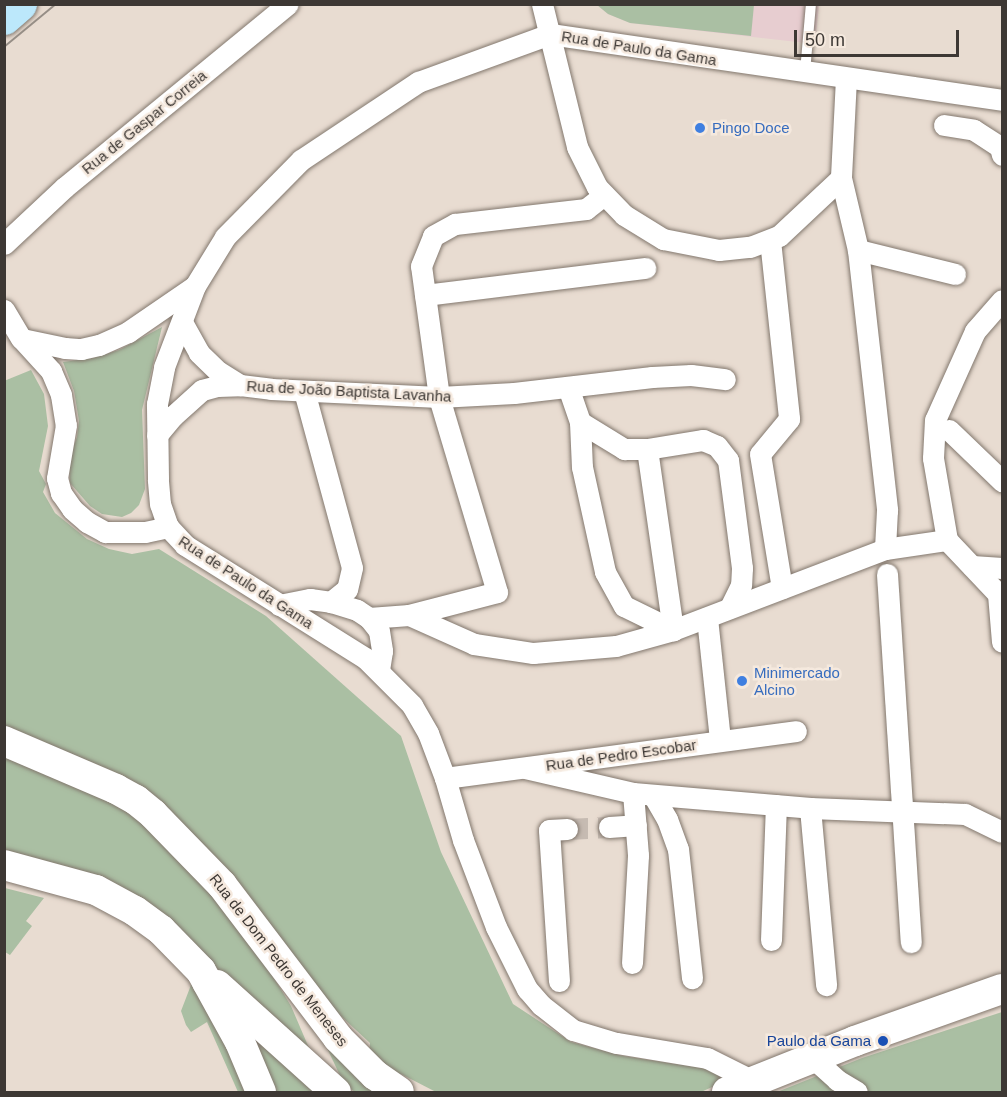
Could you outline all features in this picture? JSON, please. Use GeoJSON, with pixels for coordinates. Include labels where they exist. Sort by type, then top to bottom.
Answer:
{"type":"FeatureCollection","features":[{"type":"Feature","properties":{"kind":"main road"},"geometry":{"type":"LineString","coordinates":[[4,18],[20,4]]}},
{"type":"Feature","properties":{"kind":"main road","name":"Rua de Dom Pedro de Meneses"},"geometry":{"type":"LineString","coordinates":[[4,741],[53,760],[136,800],[222,885],[338,1038],[375,1075],[399,1092]]}},
{"type":"Feature","properties":{"kind":"main road"},"geometry":{"type":"LineString","coordinates":[[4,865],[96,890],[135,911],[161,930],[201,971],[336,1092]]}},
{"type":"Feature","properties":{"kind":"main road"},"geometry":{"type":"LineString","coordinates":[[284,967],[336,1092]]}},
{"type":"Feature","properties":{"kind":"main road"},"geometry":{"type":"LineString","coordinates":[[201,971],[240,1042],[261,1092]]}},
{"type":"Feature","properties":{"kind":"main road"},"geometry":{"type":"LineString","coordinates":[[740,1087],[855,1041],[1002,989]]}},
{"type":"Feature","properties":{"kind":"street","name":"Rua de Gaspar Correia"},"geometry":{"type":"LineString","coordinates":[[6,246],[65,187],[288,4]]}},
{"type":"Feature","properties":{"kind":"street"},"geometry":{"type":"LineString","coordinates":[[542,4],[577,147],[597,187],[624,215],[663,239],[719,250],[750,247],[780,236],[841,178]]}},
{"type":"Feature","properties":{"kind":"street","name":"Rua de Paulo da Gama"},"geometry":{"type":"LineString","coordinates":[[740,1087],[707,1058],[635,1047],[573,1030],[541,1005],[527,989],[496,927],[463,840],[445,778],[421,718],[412,705],[379,671],[339,640],[185,545],[168,527],[158,491],[157,435],[160,385],[195,286],[225,237],[301,160],[418,82],[550,34],[1002,100]]}},
{"type":"Feature","properties":{"kind":"street"},"geometry":{"type":"LineString","coordinates":[[846,78],[841,178],[858,250],[887,510],[885,549]]}},
{"type":"Feature","properties":{"kind":"street"},"geometry":{"type":"LineString","coordinates":[[944,124],[974,130],[1000,147],[1002,155]]}},
{"type":"Feature","properties":{"kind":"street"},"geometry":{"type":"LineString","coordinates":[[369,618],[409,615],[497,592],[439,397],[421,266],[433,236],[455,224],[586,209],[604,195]]}},
{"type":"Feature","properties":{"kind":"street"},"geometry":{"type":"LineString","coordinates":[[770,240],[789,418],[760,454],[782,588]]}},
{"type":"Feature","properties":{"kind":"street"},"geometry":{"type":"LineString","coordinates":[[858,250],[955,274]]}},
{"type":"Feature","properties":{"kind":"street"},"geometry":{"type":"LineString","coordinates":[[425,295],[645,268]]}},
{"type":"Feature","properties":{"kind":"street"},"geometry":{"type":"LineString","coordinates":[[13,337],[65,348],[99,345],[128,332],[195,286]]}},
{"type":"Feature","properties":{"kind":"street"},"geometry":{"type":"LineString","coordinates":[[1002,300],[975,331],[935,420],[933,458],[947,540],[998,594],[1002,642]]}},
{"type":"Feature","properties":{"kind":"street"},"geometry":{"type":"LineString","coordinates":[[4,310],[13,337],[51,371],[62,394],[66,425],[57,478],[61,493],[72,509],[87,522],[105,532],[145,532],[168,527]]}},
{"type":"Feature","properties":{"kind":"street","name":"Rua de João Baptista Lavanha"},"geometry":{"type":"LineString","coordinates":[[182,322],[208,363],[240,385],[304,391],[439,397],[568,387],[662,376],[691,375],[725,379]]}},
{"type":"Feature","properties":{"kind":"street"},"geometry":{"type":"LineString","coordinates":[[157,435],[202,390],[217,386],[240,385]]}},
{"type":"Feature","properties":{"kind":"street"},"geometry":{"type":"LineString","coordinates":[[568,387],[580,422],[582,467],[605,572],[624,606],[673,630]]}},
{"type":"Feature","properties":{"kind":"street"},"geometry":{"type":"LineString","coordinates":[[304,391],[352,568],[347,589],[331,602]]}},
{"type":"Feature","properties":{"kind":"street"},"geometry":{"type":"LineString","coordinates":[[580,422],[624,449],[647,449],[702,441],[717,446],[728,460],[742,568],[741,585],[730,609]]}},
{"type":"Feature","properties":{"kind":"street"},"geometry":{"type":"LineString","coordinates":[[949,430],[1002,481]]}},
{"type":"Feature","properties":{"kind":"street"},"geometry":{"type":"LineString","coordinates":[[647,449],[673,630]]}},
{"type":"Feature","properties":{"kind":"street"},"geometry":{"type":"LineString","coordinates":[[409,615],[474,644],[533,653],[616,646],[707,618],[885,549],[947,540]]}},
{"type":"Feature","properties":{"kind":"street"},"geometry":{"type":"LineString","coordinates":[[972,566],[1002,568]]}},
{"type":"Feature","properties":{"kind":"street"},"geometry":{"type":"LineString","coordinates":[[887,574],[911,942]]}},
{"type":"Feature","properties":{"kind":"street"},"geometry":{"type":"LineString","coordinates":[[279,605],[310,599],[331,602],[357,610],[369,618],[379,632],[382,651],[379,671]]}},
{"type":"Feature","properties":{"kind":"street"},"geometry":{"type":"LineString","coordinates":[[707,618],[720,740]]}},
{"type":"Feature","properties":{"kind":"street","name":"Rua de Pedro Escobar"},"geometry":{"type":"LineString","coordinates":[[445,778],[796,731]]}},
{"type":"Feature","properties":{"kind":"street"},"geometry":{"type":"LineString","coordinates":[[525,768],[643,794],[810,808],[965,814],[1002,831]]}},
{"type":"Feature","properties":{"kind":"street"},"geometry":{"type":"LineString","coordinates":[[632,963],[637,903],[636,825],[643,794]]}},
{"type":"Feature","properties":{"kind":"street"},"geometry":{"type":"LineString","coordinates":[[643,794],[667,819],[678,849],[692,978]]}},
{"type":"Feature","properties":{"kind":"street"},"geometry":{"type":"LineString","coordinates":[[771,940],[776,805]]}},
{"type":"Feature","properties":{"kind":"street"},"geometry":{"type":"LineString","coordinates":[[810,808],[826,985]]}},
{"type":"Feature","properties":{"kind":"street"},"geometry":{"type":"LineString","coordinates":[[609,827],[636,825]]}},
{"type":"Feature","properties":{"kind":"street"},"geometry":{"type":"LineString","coordinates":[[559,981],[549,830],[567,829]]}},
{"type":"Feature","properties":{"kind":"street"},"geometry":{"type":"LineString","coordinates":[[814,1059],[837,1080],[856,1092]]}},
{"type":"Feature","properties":{"kind":"lane"},"geometry":{"type":"LineString","coordinates":[[805,72],[811,4]]}},
{"type":"Feature","properties":{"kind":"shaded area"},"geometry":{"type":"Polygon","coordinates":[[[597,5],[819,5],[815,44],[630,23],[608,14],[597,5]]]}},
{"type":"Feature","properties":{"kind":"green space"},"geometry":{"type":"Polygon","coordinates":[[[597,5],[754,5],[751,36],[630,23],[608,14],[597,5]]]}},
{"type":"Feature","properties":{"kind":"green space"},"geometry":{"type":"Polygon","coordinates":[[[162,327],[142,410],[145,489],[139,505],[131,513],[122,517],[102,514],[90,506],[70,483],[69,459],[77,437],[79,421],[74,391],[63,362],[93,358],[119,350],[162,327]]]}},
{"type":"Feature","properties":{"kind":"green space"},"geometry":{"type":"Polygon","coordinates":[[[31,370],[44,394],[48,426],[39,471],[46,484],[43,492],[55,513],[87,539],[109,549],[132,554],[159,549],[266,616],[401,736],[441,852],[513,1004],[571,1042],[623,1056],[715,1070],[721,1075],[721,1083],[701,1092],[436,1092],[401,1074],[394,1075],[369,1054],[370,1043],[329,1005],[236,880],[4,727],[4,381],[31,370]]]}},
{"type":"Feature","properties":{"kind":"green space"},"geometry":{"type":"Polygon","coordinates":[[[4,757],[76,784],[131,812],[215,897],[263,960],[291,1006],[315,1062],[166,923],[5,853],[4,757]]]}},
{"type":"Feature","properties":{"kind":"green space"},"geometry":{"type":"Polygon","coordinates":[[[5,888],[44,898],[26,921],[32,926],[10,955],[5,952],[5,888]]]}},
{"type":"Feature","properties":{"kind":"green space"},"geometry":{"type":"Polygon","coordinates":[[[195,983],[252,1092],[238,1092],[207,1022],[191,1032],[186,1025],[181,1011],[191,985],[195,983]]]}},
{"type":"Feature","properties":{"kind":"green space"},"geometry":{"type":"Polygon","coordinates":[[[1002,1012],[1002,1092],[777,1092],[862,1058],[1002,1012]]]}},
{"type":"Feature","properties":{"kind":"green space"},"geometry":{"type":"Polygon","coordinates":[[[232,1016],[328,1092],[264,1092],[232,1016]]]}},
{"type":"Feature","properties":{"kind":"green space"},"geometry":{"type":"Polygon","coordinates":[[[318,1029],[382,1092],[355,1092],[344,1084],[318,1029]]]}},
{"type":"Feature","properties":{"kind":"tunnel"},"geometry":{"type":"LineString","coordinates":[[567,829],[609,827]]}},
{"type":"Feature","properties":{"kind":"tram line"},"geometry":{"type":"LineString","coordinates":[[4,47],[56,4]]}},
{"type":"Feature","properties":{"kind":"place","name":"Pingo Doce"},"geometry":{"type":"Point","coordinates":[700,128]}},
{"type":"Feature","properties":{"kind":"place","name":"Minimercado Alcino"},"geometry":{"type":"Point","coordinates":[742,681]}},
{"type":"Feature","properties":{"kind":"place","name":"Paulo da Gama"},"geometry":{"type":"Point","coordinates":[883,1041]}}]}
